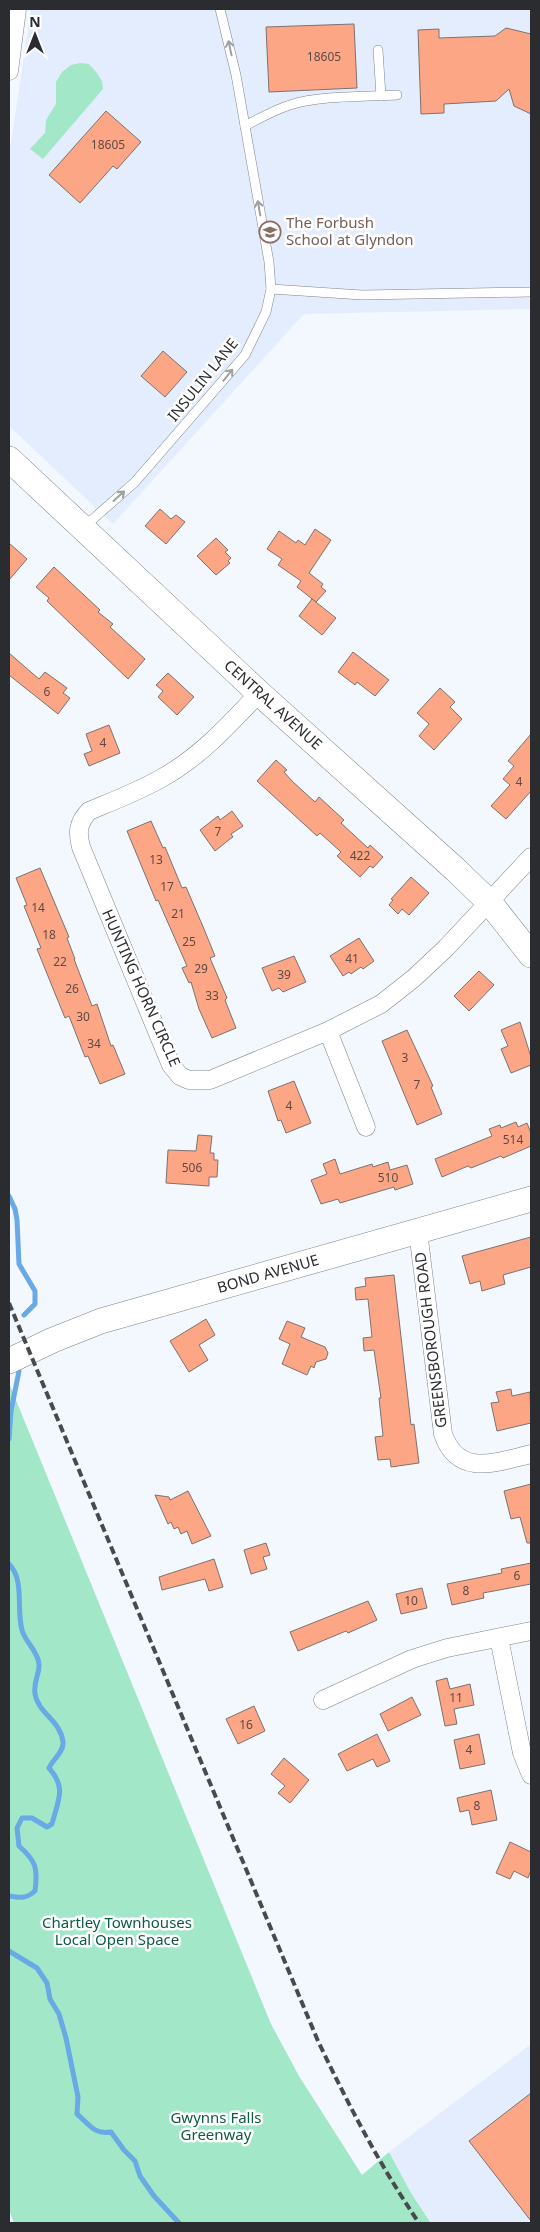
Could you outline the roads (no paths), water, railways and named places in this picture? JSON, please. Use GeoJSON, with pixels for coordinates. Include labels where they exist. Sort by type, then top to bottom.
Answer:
{"type":"FeatureCollection","features":[{"type":"Feature","properties":{"kind":"main road","name":"CENTRAL AVENUE"},"geometry":{"type":"LineString","coordinates":[[9,459],[259,693],[490,903],[531,955]]}},
{"type":"Feature","properties":{"kind":"main road","name":"BOND AVENUE"},"geometry":{"type":"LineString","coordinates":[[9,1361],[53,1340],[102,1321],[531,1199]]}},
{"type":"Feature","properties":{"kind":"street"},"geometry":{"type":"LineString","coordinates":[[9,71],[17,9]]}},
{"type":"Feature","properties":{"kind":"street","name":"HUNTING HORN CIRCLE"},"geometry":{"type":"LineString","coordinates":[[259,693],[223,732],[161,779],[89,811],[83,818],[78,835],[81,847],[171,1065],[180,1076],[189,1080],[210,1080],[328,1031],[381,1004],[414,978],[490,903],[531,857]]}},
{"type":"Feature","properties":{"kind":"street"},"geometry":{"type":"LineString","coordinates":[[328,1031],[366,1127]]}},
{"type":"Feature","properties":{"kind":"street","name":"GREENSBOROUGH ROAD"},"geometry":{"type":"LineString","coordinates":[[418,1231],[442,1434],[446,1445],[454,1455],[467,1462],[494,1462],[531,1454]]}},
{"type":"Feature","properties":{"kind":"street"},"geometry":{"type":"LineString","coordinates":[[323,1700],[412,1659],[447,1648],[531,1631]]}},
{"type":"Feature","properties":{"kind":"street"},"geometry":{"type":"LineString","coordinates":[[499,1638],[522,1753],[531,1775]]}},
{"type":"Feature","properties":{"kind":"lane","name":"INSULIN LANE"},"geometry":{"type":"LineString","coordinates":[[83,528],[135,482],[226,379],[245,355],[266,312],[271,289],[269,262],[227,31],[220,9]]}},
{"type":"Feature","properties":{"kind":"lane"},"geometry":{"type":"LineString","coordinates":[[378,50],[381,96]]}},
{"type":"Feature","properties":{"kind":"lane"},"geometry":{"type":"LineString","coordinates":[[245,126],[292,104],[311,100],[398,95]]}},
{"type":"Feature","properties":{"kind":"lane"},"geometry":{"type":"LineString","coordinates":[[271,289],[362,295],[531,292]]}},
{"type":"Feature","properties":{"kind":"waterway"},"geometry":{"type":"LineString","coordinates":[[9,1196],[15,1209],[17,1220],[19,1264],[35,1291],[35,1304],[24,1315]]}},
{"type":"Feature","properties":{"kind":"waterway"},"geometry":{"type":"LineString","coordinates":[[9,1439],[11,1411],[19,1371]]}},
{"type":"Feature","properties":{"kind":"waterway"},"geometry":{"type":"LineString","coordinates":[[9,1564],[14,1571],[19,1586],[22,1630],[38,1659],[39,1668],[35,1689],[37,1701],[58,1728],[63,1742],[60,1752],[49,1768],[58,1782],[60,1795],[52,1824],[47,1827],[32,1818],[22,1818],[17,1828],[19,1846],[29,1856],[36,1871],[35,1891],[23,1897],[9,1896]]}},
{"type":"Feature","properties":{"kind":"waterway"},"geometry":{"type":"LineString","coordinates":[[9,1951],[37,1968],[47,1983],[50,1999],[59,2014],[66,2038],[78,2097],[77,2114],[96,2130],[111,2132],[135,2161],[140,2176],[154,2196],[179,2223]]}},
{"type":"Feature","properties":{"kind":"railway"},"geometry":{"type":"LineString","coordinates":[[9,1303],[318,2041],[365,2134],[419,2223]]}},
{"type":"Feature","properties":{"kind":"place","name":"The Forbush School at Glyndon"},"geometry":{"type":"Point","coordinates":[270,232]}},
{"type":"Feature","properties":{"kind":"park label","name":"Chartley Townhouses Local Open Space"},"geometry":{"type":"Point","coordinates":[117,1932]}},
{"type":"Feature","properties":{"kind":"park label","name":"Gwynns Falls Greenway"},"geometry":{"type":"Point","coordinates":[216,2126]}}]}
